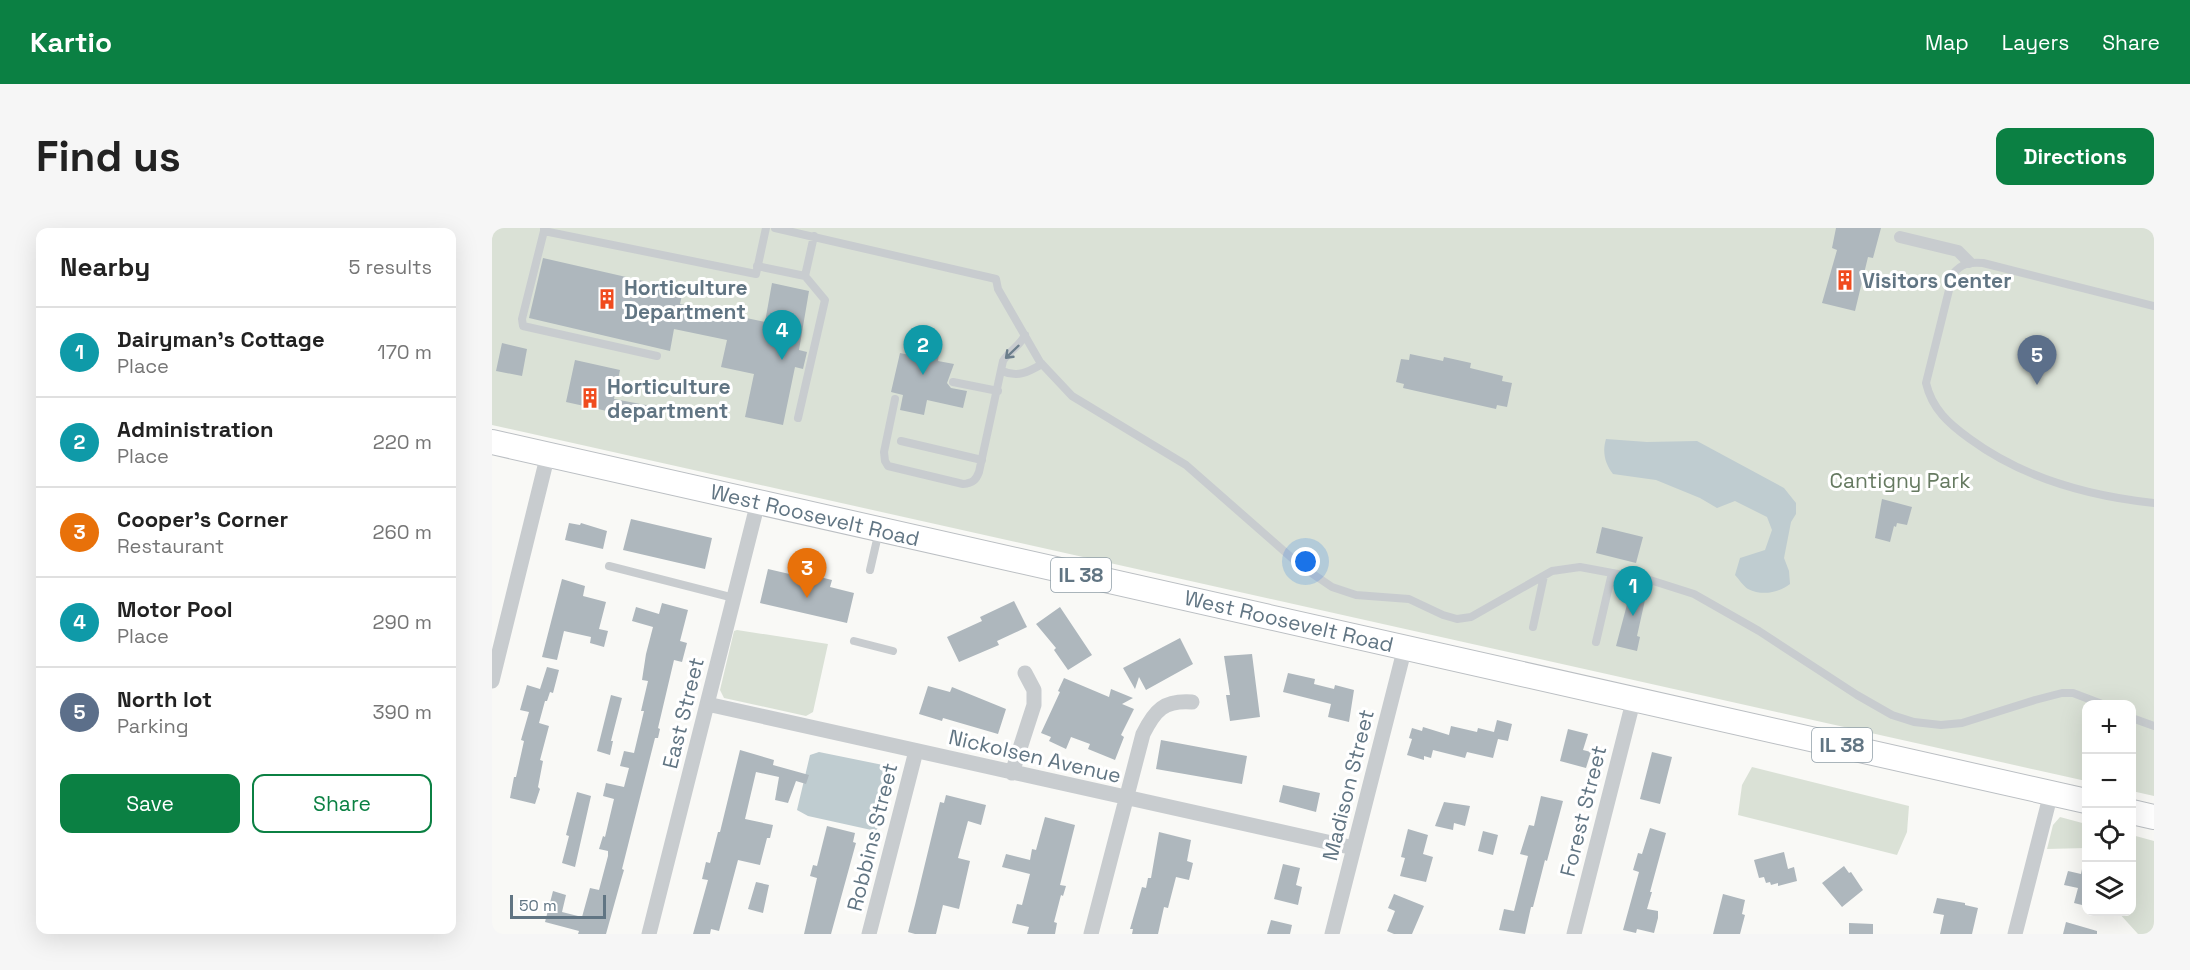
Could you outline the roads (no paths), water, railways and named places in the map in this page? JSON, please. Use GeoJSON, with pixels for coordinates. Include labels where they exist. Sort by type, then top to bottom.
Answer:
{"type":"FeatureCollection","features":[{"type":"Feature","properties":{"kind":"main road","name":"West Roosevelt Road"},"geometry":{"type":"LineString","coordinates":[[492,442],[2082,800]]}},
{"type":"Feature","properties":{"kind":"main road"},"geometry":{"type":"LineString","coordinates":[[2136,813],[2154,817]]}},
{"type":"Feature","properties":{"kind":"street"},"geometry":{"type":"LineString","coordinates":[[1900,237],[1959,251],[1969,262]]}},
{"type":"Feature","properties":{"kind":"street"},"geometry":{"type":"LineString","coordinates":[[492,681],[548,454]]}},
{"type":"Feature","properties":{"kind":"street","name":"East Street"},"geometry":{"type":"LineString","coordinates":[[649,934],[707,704],[751,543],[758,502]]}},
{"type":"Feature","properties":{"kind":"street","name":"Madison Street"},"geometry":{"type":"LineString","coordinates":[[1332,934],[1405,647]]}},
{"type":"Feature","properties":{"kind":"street"},"geometry":{"type":"LineString","coordinates":[[1012,772],[1034,705],[1034,690],[1025,673]]}},
{"type":"Feature","properties":{"kind":"street","name":"Forest Street"},"geometry":{"type":"LineString","coordinates":[[1574,934],[1634,698]]}},
{"type":"Feature","properties":{"kind":"street"},"geometry":{"type":"LineString","coordinates":[[1090,934],[1143,734],[1154,713],[1175,701],[1192,702]]}},
{"type":"Feature","properties":{"kind":"street","name":"Nickolsen Avenue"},"geometry":{"type":"LineString","coordinates":[[707,704],[1354,848]]}},
{"type":"Feature","properties":{"kind":"street","name":"Robbins Street"},"geometry":{"type":"LineString","coordinates":[[869,934],[916,751]]}},
{"type":"Feature","properties":{"kind":"street"},"geometry":{"type":"LineString","coordinates":[[2014,934],[2051,793]]}},
{"type":"Feature","properties":{"kind":"lane"},"geometry":{"type":"LineString","coordinates":[[657,356],[523,326],[522,319],[544,229],[756,274],[766,228]]}},
{"type":"Feature","properties":{"kind":"lane"},"geometry":{"type":"LineString","coordinates":[[775,228],[996,279],[998,289],[1042,364],[1072,396],[1085,406],[1137,434],[1186,465],[1301,566],[1332,587],[1356,595],[1409,599],[1457,619],[1471,617],[1552,571],[1580,567],[1650,580],[1694,594],[1728,612],[1857,695],[1892,715],[1914,722],[1941,725],[1962,723],[2062,693],[2073,693],[2090,700]]}},
{"type":"Feature","properties":{"kind":"lane"},"geometry":{"type":"LineString","coordinates":[[805,276],[814,236]]}},
{"type":"Feature","properties":{"kind":"lane"},"geometry":{"type":"LineString","coordinates":[[2154,306],[1983,263],[1969,262],[1960,266],[1953,274],[1926,383],[1929,396],[1937,410],[1962,433],[1994,457],[2033,476],[2067,486],[2154,503]]}},
{"type":"Feature","properties":{"kind":"lane"},"geometry":{"type":"LineString","coordinates":[[757,266],[805,276],[825,300],[798,418]]}},
{"type":"Feature","properties":{"kind":"lane"},"geometry":{"type":"LineString","coordinates":[[895,399],[884,452],[888,466],[963,484],[976,480],[1003,361],[1007,354],[1021,343],[1025,335]]}},
{"type":"Feature","properties":{"kind":"lane"},"geometry":{"type":"LineString","coordinates":[[1002,371],[1016,375],[1031,371],[1042,364]]}},
{"type":"Feature","properties":{"kind":"lane"},"geometry":{"type":"LineString","coordinates":[[953,382],[998,391]]}},
{"type":"Feature","properties":{"kind":"lane"},"geometry":{"type":"LineString","coordinates":[[901,441],[982,460]]}},
{"type":"Feature","properties":{"kind":"lane"},"geometry":{"type":"LineString","coordinates":[[870,570],[879,530]]}},
{"type":"Feature","properties":{"kind":"lane"},"geometry":{"type":"LineString","coordinates":[[609,566],[734,606]]}},
{"type":"Feature","properties":{"kind":"lane"},"geometry":{"type":"LineString","coordinates":[[1596,642],[1612,573]]}},
{"type":"Feature","properties":{"kind":"lane"},"geometry":{"type":"LineString","coordinates":[[1533,627],[1544,576]]}},
{"type":"Feature","properties":{"kind":"lane"},"geometry":{"type":"LineString","coordinates":[[854,641],[893,651]]}},
{"type":"Feature","properties":{"kind":"lane"},"geometry":{"type":"LineString","coordinates":[[2136,719],[2154,726]]}},
{"type":"Feature","properties":{"kind":"place","name":"Visitors Center"},"geometry":{"type":"Point","coordinates":[1845,280]}},
{"type":"Feature","properties":{"kind":"place","name":"Horticulture Department"},"geometry":{"type":"Point","coordinates":[607,299]}},
{"type":"Feature","properties":{"kind":"place","name":"Motor Pool"},"geometry":{"type":"Point","coordinates":[782,360]}},
{"type":"Feature","properties":{"kind":"place","name":"Administration"},"geometry":{"type":"Point","coordinates":[923,375]}},
{"type":"Feature","properties":{"kind":"place","name":"North lot"},"geometry":{"type":"Point","coordinates":[2037,385]}},
{"type":"Feature","properties":{"kind":"place","name":"Horticulture department"},"geometry":{"type":"Point","coordinates":[590,398]}},
{"type":"Feature","properties":{"kind":"place","name":"Cooper's Corner"},"geometry":{"type":"Point","coordinates":[807,598]}},
{"type":"Feature","properties":{"kind":"place","name":"Dairyman's Cottage"},"geometry":{"type":"Point","coordinates":[1633,616]}},
{"type":"Feature","properties":{"kind":"park label","name":"Cantigny Park"},"geometry":{"type":"Point","coordinates":[1900,480]}}]}
